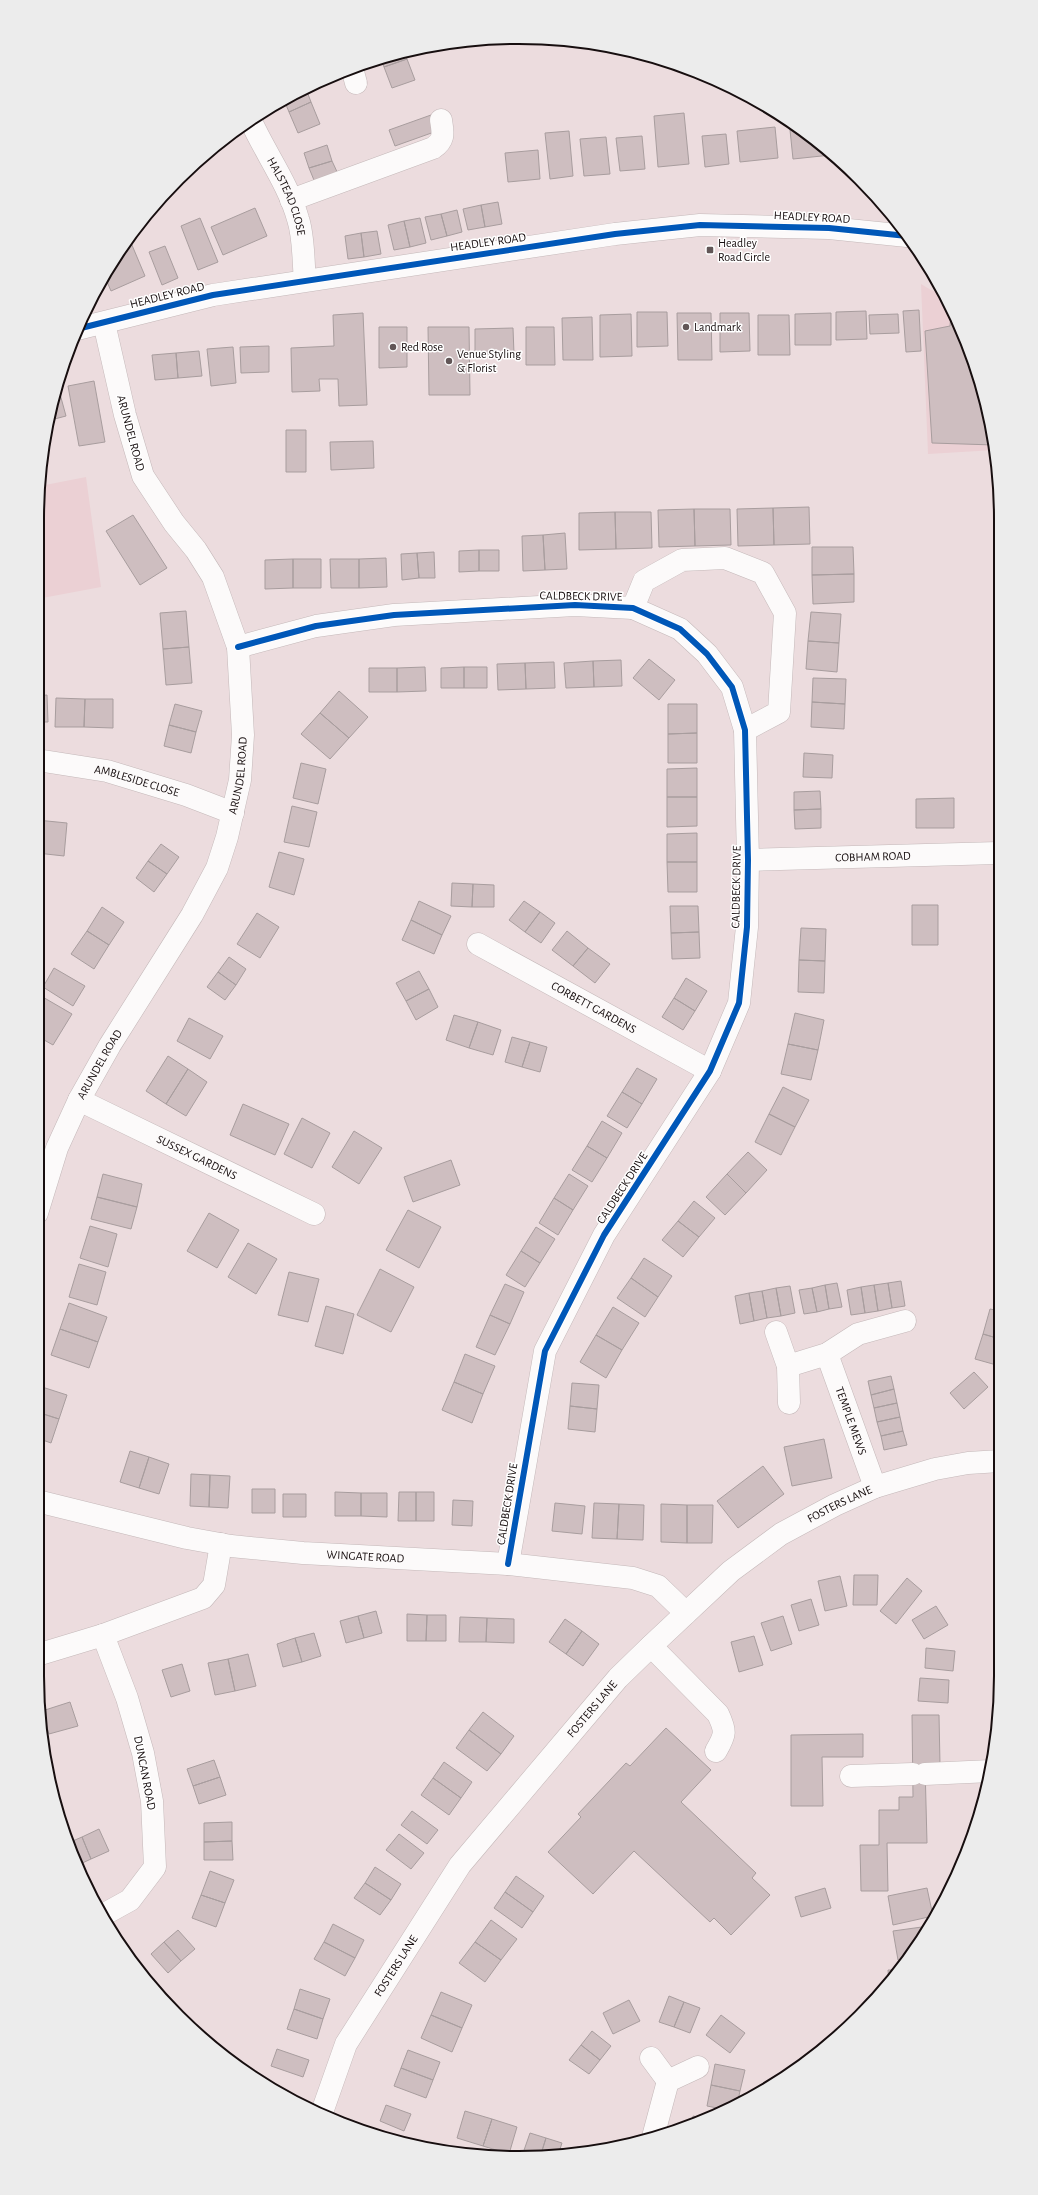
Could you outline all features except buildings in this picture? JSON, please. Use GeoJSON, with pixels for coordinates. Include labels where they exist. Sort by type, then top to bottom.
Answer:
{"type":"FeatureCollection","features":[{"type":"Feature","properties":{"kind":"street"},"geometry":{"type":"LineString","coordinates":[[291,200],[433,148],[440,144],[443,138],[441,120]]}},
{"type":"Feature","properties":{"kind":"street","name":"HALSTEAD CLOSE"},"geometry":{"type":"LineString","coordinates":[[253,126],[260,142],[284,182],[299,220],[305,280]]}},
{"type":"Feature","properties":{"kind":"street","name":"HEADLEY ROAD"},"geometry":{"type":"LineString","coordinates":[[84,327],[213,295],[615,234],[700,225],[829,228],[900,235]]}},
{"type":"Feature","properties":{"kind":"street","name":"ARUNDEL ROAD"},"geometry":{"type":"LineString","coordinates":[[44,1190],[57,1148],[79,1100],[110,1044],[192,915],[217,868],[233,813],[240,780],[243,735],[238,647],[213,577],[196,550],[174,523],[142,476],[125,415],[104,323]]}},
{"type":"Feature","properties":{"kind":"street","name":"CALDBECK DRIVE"},"geometry":{"type":"LineString","coordinates":[[633,608],[644,581],[682,560],[725,558],[763,573],[785,613],[779,712],[745,730]]}},
{"type":"Feature","properties":{"kind":"street","name":"CALDBECK DRIVE"},"geometry":{"type":"LineString","coordinates":[[238,647],[316,626],[394,615],[575,605],[633,608],[680,629],[707,654],[732,687],[745,730],[748,860],[747,927],[739,1003],[710,1071],[604,1235],[545,1351],[508,1564]]}},
{"type":"Feature","properties":{"kind":"street","name":"AMBLESIDE CLOSE"},"geometry":{"type":"LineString","coordinates":[[44,761],[107,771],[186,795],[233,813]]}},
{"type":"Feature","properties":{"kind":"street","name":"COBHAM ROAD"},"geometry":{"type":"LineString","coordinates":[[748,860],[994,853]]}},
{"type":"Feature","properties":{"kind":"street","name":"CORBETT GARDENS"},"geometry":{"type":"LineString","coordinates":[[478,944],[710,1071]]}},
{"type":"Feature","properties":{"kind":"street","name":"SUSSEX GARDENS"},"geometry":{"type":"LineString","coordinates":[[79,1100],[314,1214]]}},
{"type":"Feature","properties":{"kind":"street"},"geometry":{"type":"LineString","coordinates":[[788,1366],[827,1354],[858,1334],[905,1321]]}},
{"type":"Feature","properties":{"kind":"street"},"geometry":{"type":"LineString","coordinates":[[776,1332],[788,1366],[789,1403]]}},
{"type":"Feature","properties":{"kind":"street","name":"TEMPLE MEWS"},"geometry":{"type":"LineString","coordinates":[[827,1354],[875,1487]]}},
{"type":"Feature","properties":{"kind":"street","name":"FOSTERS LANE"},"geometry":{"type":"LineString","coordinates":[[323,2109],[346,2044],[460,1865],[618,1678],[651,1646],[731,1571],[781,1534],[835,1505],[875,1487],[935,1469],[968,1463],[994,1462]]}},
{"type":"Feature","properties":{"kind":"street","name":"WINGATE ROAD"},"geometry":{"type":"LineString","coordinates":[[44,1502],[187,1538],[221,1544],[303,1553],[508,1564],[633,1578],[658,1586],[686,1613]]}},
{"type":"Feature","properties":{"kind":"street"},"geometry":{"type":"LineString","coordinates":[[44,1653],[103,1635],[204,1598],[214,1585],[221,1544]]}},
{"type":"Feature","properties":{"kind":"street","name":"DUNCAN ROAD"},"geometry":{"type":"LineString","coordinates":[[103,1635],[127,1698],[143,1753],[152,1801],[154,1867],[130,1900],[107,1913]]}},
{"type":"Feature","properties":{"kind":"street"},"geometry":{"type":"LineString","coordinates":[[651,1646],[718,1714],[724,1725],[725,1737],[716,1750]]}},
{"type":"Feature","properties":{"kind":"street"},"geometry":{"type":"LineString","coordinates":[[852,1776],[984,1771]]}},
{"type":"Feature","properties":{"kind":"street"},"geometry":{"type":"LineString","coordinates":[[650,2058],[668,2081]]}},
{"type":"Feature","properties":{"kind":"street"},"geometry":{"type":"LineString","coordinates":[[654,2132],[668,2081],[698,2067]]}},
{"type":"Feature","properties":{"kind":"shaded area"},"geometry":{"type":"Polygon","coordinates":[[[921,284],[935,291],[958,337],[978,396],[989,450],[928,454],[921,284]]]}},
{"type":"Feature","properties":{"kind":"shaded area"},"geometry":{"type":"Polygon","coordinates":[[[86,477],[101,587],[44,598],[45,485],[86,477]]]}},
{"type":"Feature","properties":{"kind":"cycle path"},"geometry":{"type":"LineString","coordinates":[[85,327],[213,295],[615,234],[700,225],[829,228],[900,235]]}},
{"type":"Feature","properties":{"kind":"cycle path"},"geometry":{"type":"LineString","coordinates":[[238,647],[316,626],[394,615],[575,605],[633,608],[680,629],[707,654],[732,687],[745,730],[748,860],[747,927],[739,1003],[710,1071],[604,1235],[545,1351],[508,1564]]}},
{"type":"Feature","properties":{"kind":"place","name":"Headley Road Circle"},"geometry":{"type":"Point","coordinates":[710,250]}},
{"type":"Feature","properties":{"kind":"place","name":"Landmark"},"geometry":{"type":"Point","coordinates":[686,327]}},
{"type":"Feature","properties":{"kind":"place","name":"Red Rose"},"geometry":{"type":"Point","coordinates":[393,347]}},
{"type":"Feature","properties":{"kind":"place","name":"Venue Styling & Florist"},"geometry":{"type":"Point","coordinates":[449,361]}}]}
